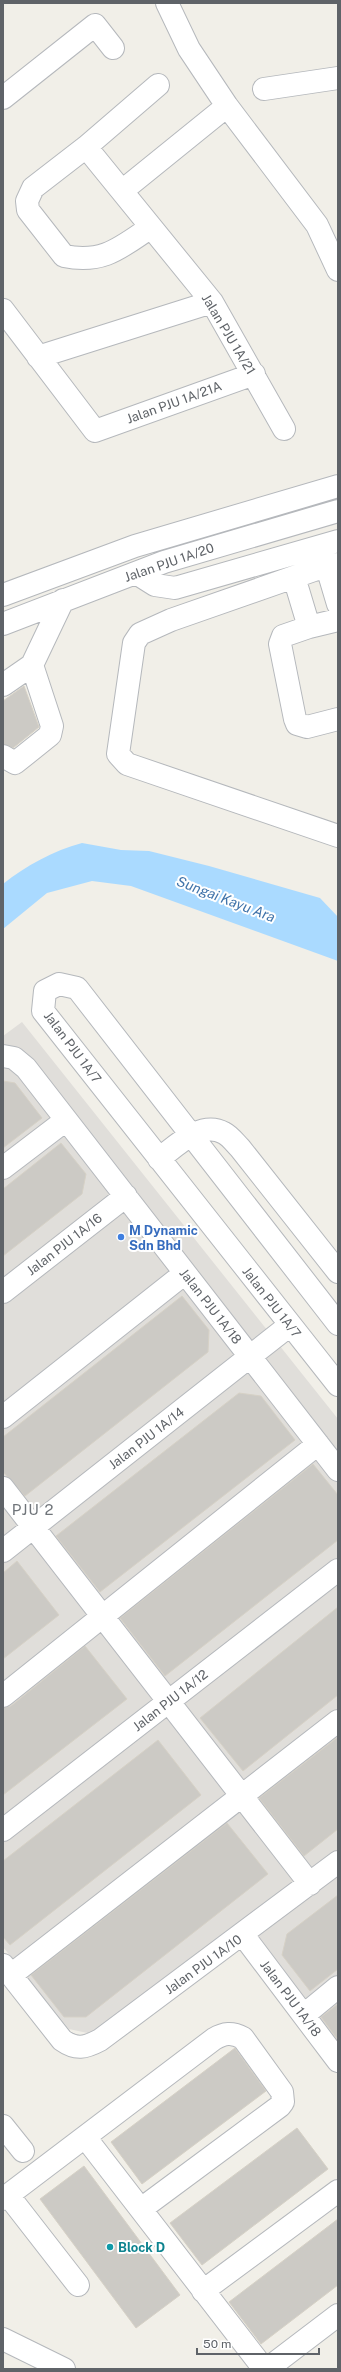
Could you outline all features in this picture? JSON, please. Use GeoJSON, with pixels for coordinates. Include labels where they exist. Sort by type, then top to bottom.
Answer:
{"type":"FeatureCollection","features":[{"type":"Feature","properties":{"kind":"street"},"geometry":{"type":"LineString","coordinates":[[167,3],[189,49],[227,106],[317,225],[338,270]]}},
{"type":"Feature","properties":{"kind":"street"},"geometry":{"type":"LineString","coordinates":[[3,98],[95,25],[113,48]]}},
{"type":"Feature","properties":{"kind":"street"},"geometry":{"type":"LineString","coordinates":[[264,89],[338,78]]}},
{"type":"Feature","properties":{"kind":"street"},"geometry":{"type":"LineString","coordinates":[[151,227],[109,254],[83,260],[64,256],[48,238],[28,210],[27,201],[33,188],[86,147],[158,85]]}},
{"type":"Feature","properties":{"kind":"street"},"geometry":{"type":"LineString","coordinates":[[122,192],[227,106]]}},
{"type":"Feature","properties":{"kind":"street","name":"Jalan PJU 1A/21"},"geometry":{"type":"LineString","coordinates":[[86,147],[212,302],[284,429]]}},
{"type":"Feature","properties":{"kind":"street"},"geometry":{"type":"LineString","coordinates":[[3,310],[38,357],[212,302]]}},
{"type":"Feature","properties":{"kind":"street","name":"Jalan PJU 1A/21A"},"geometry":{"type":"LineString","coordinates":[[38,357],[95,431],[254,374]]}},
{"type":"Feature","properties":{"kind":"street","name":"Jalan PJU 1A/20"},"geometry":{"type":"LineString","coordinates":[[3,596],[135,546],[338,486]]}},
{"type":"Feature","properties":{"kind":"street","name":"Jalan PJU 1A/20"},"geometry":{"type":"LineString","coordinates":[[3,624],[164,562],[338,511]]}},
{"type":"Feature","properties":{"kind":"street"},"geometry":{"type":"LineString","coordinates":[[136,573],[155,585],[176,588],[338,541]]}},
{"type":"Feature","properties":{"kind":"street"},"geometry":{"type":"LineString","coordinates":[[310,549],[318,569],[338,604]]}},
{"type":"Feature","properties":{"kind":"street"},"geometry":{"type":"LineString","coordinates":[[318,569],[170,620],[140,634],[134,643],[118,754],[127,764],[338,836]]}},
{"type":"Feature","properties":{"kind":"street"},"geometry":{"type":"LineString","coordinates":[[308,627],[318,569]]}},
{"type":"Feature","properties":{"kind":"street"},"geometry":{"type":"LineString","coordinates":[[155,585],[170,620]]}},
{"type":"Feature","properties":{"kind":"street"},"geometry":{"type":"LineString","coordinates":[[3,686],[32,665],[63,600]]}},
{"type":"Feature","properties":{"kind":"street"},"geometry":{"type":"LineString","coordinates":[[338,620],[287,633],[280,640],[295,720],[298,724],[307,727],[338,719]]}},
{"type":"Feature","properties":{"kind":"street"},"geometry":{"type":"LineString","coordinates":[[3,756],[15,763],[50,735],[52,726],[32,665]]}},
{"type":"Feature","properties":{"kind":"street","name":"Jalan PJU 1A/7"},"geometry":{"type":"LineString","coordinates":[[338,1324],[77,988],[59,984],[45,991],[43,1011],[338,1386]]}},
{"type":"Feature","properties":{"kind":"street","name":"Jalan PJU 1A/18"},"geometry":{"type":"LineString","coordinates":[[3,1056],[14,1058],[26,1068],[338,1470]]}},
{"type":"Feature","properties":{"kind":"street"},"geometry":{"type":"LineString","coordinates":[[3,1168],[66,1120]]}},
{"type":"Feature","properties":{"kind":"street"},"geometry":{"type":"LineString","coordinates":[[160,1159],[190,1135],[215,1129],[225,1133],[240,1148],[338,1272]]}},
{"type":"Feature","properties":{"kind":"street","name":"Jalan PJU 1A/16"},"geometry":{"type":"LineString","coordinates":[[3,1292],[126,1196]]}},
{"type":"Feature","properties":{"kind":"street"},"geometry":{"type":"LineString","coordinates":[[3,1417],[185,1273]]}},
{"type":"Feature","properties":{"kind":"street","name":"Jalan PJU 1A/14"},"geometry":{"type":"LineString","coordinates":[[3,1551],[290,1325]]}},
{"type":"Feature","properties":{"kind":"street"},"geometry":{"type":"LineString","coordinates":[[3,1696],[318,1444]]}},
{"type":"Feature","properties":{"kind":"street"},"geometry":{"type":"LineString","coordinates":[[3,1488],[310,1884]]}},
{"type":"Feature","properties":{"kind":"street","name":"Jalan PJU 1A/12"},"geometry":{"type":"LineString","coordinates":[[3,1830],[338,1570]]}},
{"type":"Feature","properties":{"kind":"street"},"geometry":{"type":"LineString","coordinates":[[7,1970],[242,1796],[338,1721]]}},
{"type":"Feature","properties":{"kind":"street","name":"Jalan PJU 1A/10"},"geometry":{"type":"LineString","coordinates":[[7,1970],[62,2040],[70,2046],[80,2048],[100,2040],[243,1935],[338,1862]]}},
{"type":"Feature","properties":{"kind":"street","name":"Jalan PJU 1A/18"},"geometry":{"type":"LineString","coordinates":[[243,1935],[338,2061]]}},
{"type":"Feature","properties":{"kind":"street"},"geometry":{"type":"LineString","coordinates":[[304,2015],[338,1987]]}},
{"type":"Feature","properties":{"kind":"street"},"geometry":{"type":"LineString","coordinates":[[78,2285],[6,2197],[221,2034],[229,2034],[243,2038],[282,2092],[282,2102],[280,2106],[141,2209]]}},
{"type":"Feature","properties":{"kind":"street"},"geometry":{"type":"LineString","coordinates":[[3,2126],[23,2151]]}},
{"type":"Feature","properties":{"kind":"street"},"geometry":{"type":"LineString","coordinates":[[84,2137],[264,2369]]}},
{"type":"Feature","properties":{"kind":"street"},"geometry":{"type":"LineString","coordinates":[[203,2291],[338,2191]]}},
{"type":"Feature","properties":{"kind":"street"},"geometry":{"type":"LineString","coordinates":[[268,2369],[338,2315]]}},
{"type":"Feature","properties":{"kind":"street"},"geometry":{"type":"LineString","coordinates":[[3,2339],[64,2369]]}},
{"type":"Feature","properties":{"kind":"shaded area"},"geometry":{"type":"Polygon","coordinates":[[[22,1022],[338,1419],[338,2048],[241,1922],[92,2034],[69,2029],[3,1947],[3,1036],[22,1022]]]}},
{"type":"Feature","properties":{"kind":"water","name":"Sungai Kayu Ara"},"geometry":{"type":"Polygon","coordinates":[[[82,843],[121,850],[149,851],[209,866],[320,898],[338,917],[338,961],[131,886],[92,881],[47,893],[3,929],[3,884],[41,859],[71,846],[82,843]]]}},
{"type":"Feature","properties":{"kind":"building"},"geometry":{"type":"Polygon","coordinates":[[[24,686],[39,727],[13,748],[3,744],[3,701],[24,686]]]}},
{"type":"Feature","properties":{"kind":"building"},"geometry":{"type":"Polygon","coordinates":[[[3,1081],[15,1083],[42,1118],[3,1148],[3,1081]]]}},
{"type":"Feature","properties":{"kind":"building"},"geometry":{"type":"Polygon","coordinates":[[[61,1143],[86,1174],[82,1194],[3,1256],[3,1189],[61,1143]]]}},
{"type":"Feature","properties":{"kind":"building"},"geometry":{"type":"Polygon","coordinates":[[[182,1296],[209,1330],[208,1352],[25,1496],[3,1472],[3,1437],[182,1296]]]}},
{"type":"Feature","properties":{"kind":"building"},"geometry":{"type":"Polygon","coordinates":[[[239,1393],[261,1396],[295,1440],[100,1592],[56,1536],[239,1393]]]}},
{"type":"Feature","properties":{"kind":"building"},"geometry":{"type":"Polygon","coordinates":[[[313,1464],[338,1495],[338,1540],[165,1676],[120,1618],[313,1464]]]}},
{"type":"Feature","properties":{"kind":"building"},"geometry":{"type":"Polygon","coordinates":[[[17,1561],[59,1615],[3,1659],[3,1573],[17,1561]]]}},
{"type":"Feature","properties":{"kind":"building"},"geometry":{"type":"Polygon","coordinates":[[[338,1607],[338,1695],[243,1771],[200,1718],[338,1607]]]}},
{"type":"Feature","properties":{"kind":"building"},"geometry":{"type":"Polygon","coordinates":[[[85,1646],[127,1699],[3,1795],[3,1708],[11,1706],[85,1646]]]}},
{"type":"Feature","properties":{"kind":"building"},"geometry":{"type":"Polygon","coordinates":[[[338,1737],[338,1829],[304,1856],[259,1798],[338,1737]]]}},
{"type":"Feature","properties":{"kind":"building"},"geometry":{"type":"Polygon","coordinates":[[[158,1740],[201,1795],[10,1945],[3,1937],[3,1861],[158,1740]]]}},
{"type":"Feature","properties":{"kind":"building"},"geometry":{"type":"Polygon","coordinates":[[[227,1823],[268,1874],[86,2017],[64,2017],[31,1975],[227,1823]]]}},
{"type":"Feature","properties":{"kind":"building"},"geometry":{"type":"Polygon","coordinates":[[[338,1895],[338,1969],[310,1991],[282,1955],[287,1934],[338,1895]]]}},
{"type":"Feature","properties":{"kind":"building"},"geometry":{"type":"Polygon","coordinates":[[[338,2004],[338,2040],[321,2017],[338,2004]]]}},
{"type":"Feature","properties":{"kind":"building"},"geometry":{"type":"Polygon","coordinates":[[[235,2048],[266,2091],[142,2184],[111,2142],[235,2048]]]}},
{"type":"Feature","properties":{"kind":"building"},"geometry":{"type":"Polygon","coordinates":[[[297,2128],[328,2169],[202,2265],[170,2223],[297,2128]]]}},
{"type":"Feature","properties":{"kind":"building","name":"Block D"},"geometry":{"type":"Polygon","coordinates":[[[84,2166],[180,2295],[136,2328],[40,2199],[84,2166]]]}},
{"type":"Feature","properties":{"kind":"building"},"geometry":{"type":"Polygon","coordinates":[[[338,2219],[338,2285],[261,2344],[229,2302],[338,2219]]]}},
{"type":"Feature","properties":{"kind":"place","name":"M Dynamic Sdn Bhd"},"geometry":{"type":"Point","coordinates":[121,1237]}},
{"type":"Feature","properties":{"kind":"place","name":"Block D"},"geometry":{"type":"Point","coordinates":[110,2247]}},
{"type":"Feature","properties":{"kind":"district","name":"PJU 2"},"geometry":{"type":"Point","coordinates":[33,1510]}}]}
